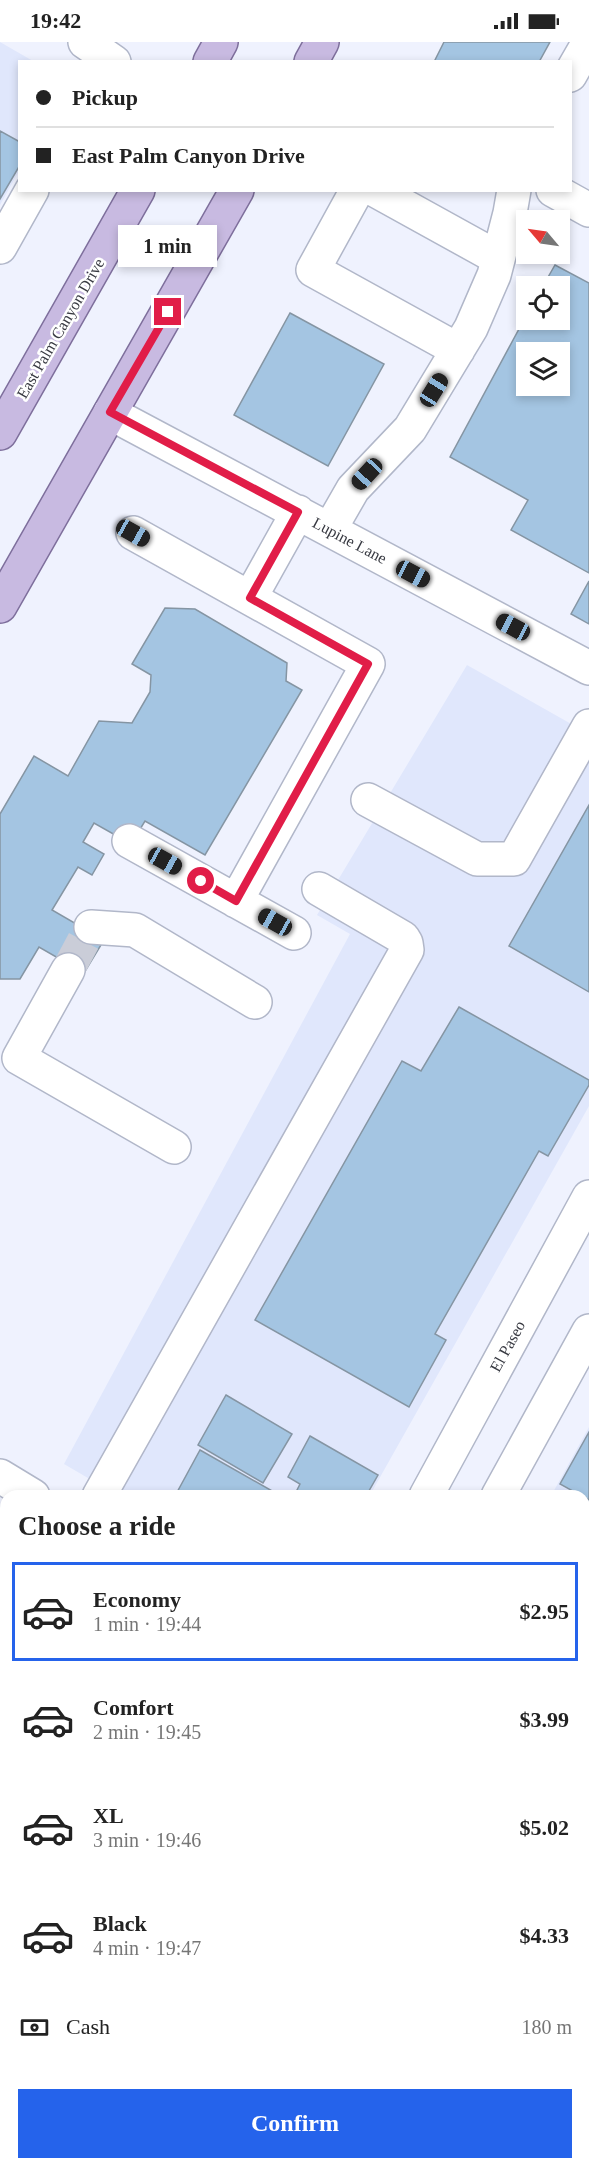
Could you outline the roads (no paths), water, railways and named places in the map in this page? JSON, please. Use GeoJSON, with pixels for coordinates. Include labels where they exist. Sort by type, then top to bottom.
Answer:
{"type":"FeatureCollection","features":[{"type":"Feature","properties":{"kind":"main road"},"geometry":{"type":"LineString","coordinates":[[211,60],[221,42]]}},
{"type":"Feature","properties":{"kind":"main road","name":"East Palm Canyon Drive"},"geometry":{"type":"LineString","coordinates":[[0,434],[137,192]]}},
{"type":"Feature","properties":{"kind":"main road"},"geometry":{"type":"LineString","coordinates":[[0,606],[236,192]]}},
{"type":"Feature","properties":{"kind":"street"},"geometry":{"type":"LineString","coordinates":[[572,72],[589,42]]}},
{"type":"Feature","properties":{"kind":"street"},"geometry":{"type":"LineString","coordinates":[[0,247],[31,192]]}},
{"type":"Feature","properties":{"kind":"street"},"geometry":{"type":"LineString","coordinates":[[356,192],[313,270],[458,350]]}},
{"type":"Feature","properties":{"kind":"street"},"geometry":{"type":"LineString","coordinates":[[379,192],[498,258]]}},
{"type":"Feature","properties":{"kind":"street"},"geometry":{"type":"LineString","coordinates":[[330,529],[353,489],[410,429],[471,328],[494,275],[514,192]]}},
{"type":"Feature","properties":{"kind":"street"},"geometry":{"type":"LineString","coordinates":[[557,192],[589,210]]}},
{"type":"Feature","properties":{"kind":"street","name":"Lupine Lane"},"geometry":{"type":"LineString","coordinates":[[110,412],[589,668]]}},
{"type":"Feature","properties":{"kind":"street"},"geometry":{"type":"LineString","coordinates":[[250,598],[298,512]]}},
{"type":"Feature","properties":{"kind":"street"},"geometry":{"type":"LineString","coordinates":[[133,533],[368,664],[236,901]]}},
{"type":"Feature","properties":{"kind":"street"},"geometry":{"type":"LineString","coordinates":[[368,800],[477,859],[514,859],[589,726]]}},
{"type":"Feature","properties":{"kind":"street"},"geometry":{"type":"LineString","coordinates":[[129,841],[294,933]]}},
{"type":"Feature","properties":{"kind":"street"},"geometry":{"type":"LineString","coordinates":[[102,1490],[407,950],[403,938],[319,889]]}},
{"type":"Feature","properties":{"kind":"street"},"geometry":{"type":"LineString","coordinates":[[92,927],[135,930],[255,1002]]}},
{"type":"Feature","properties":{"kind":"street"},"geometry":{"type":"LineString","coordinates":[[68,970],[9,1052],[174,1147]]}},
{"type":"Feature","properties":{"kind":"street","name":"El Paseo"},"geometry":{"type":"LineString","coordinates":[[429,1490],[589,1197]]}},
{"type":"Feature","properties":{"kind":"street"},"geometry":{"type":"LineString","coordinates":[[501,1490],[589,1331]]}},
{"type":"Feature","properties":{"kind":"street"},"geometry":{"type":"LineString","coordinates":[[0,1476],[23,1490]]}},
{"type":"Feature","properties":{"kind":"tunnel"},"geometry":{"type":"LineString","coordinates":[[68,970],[91,927]]}}]}
